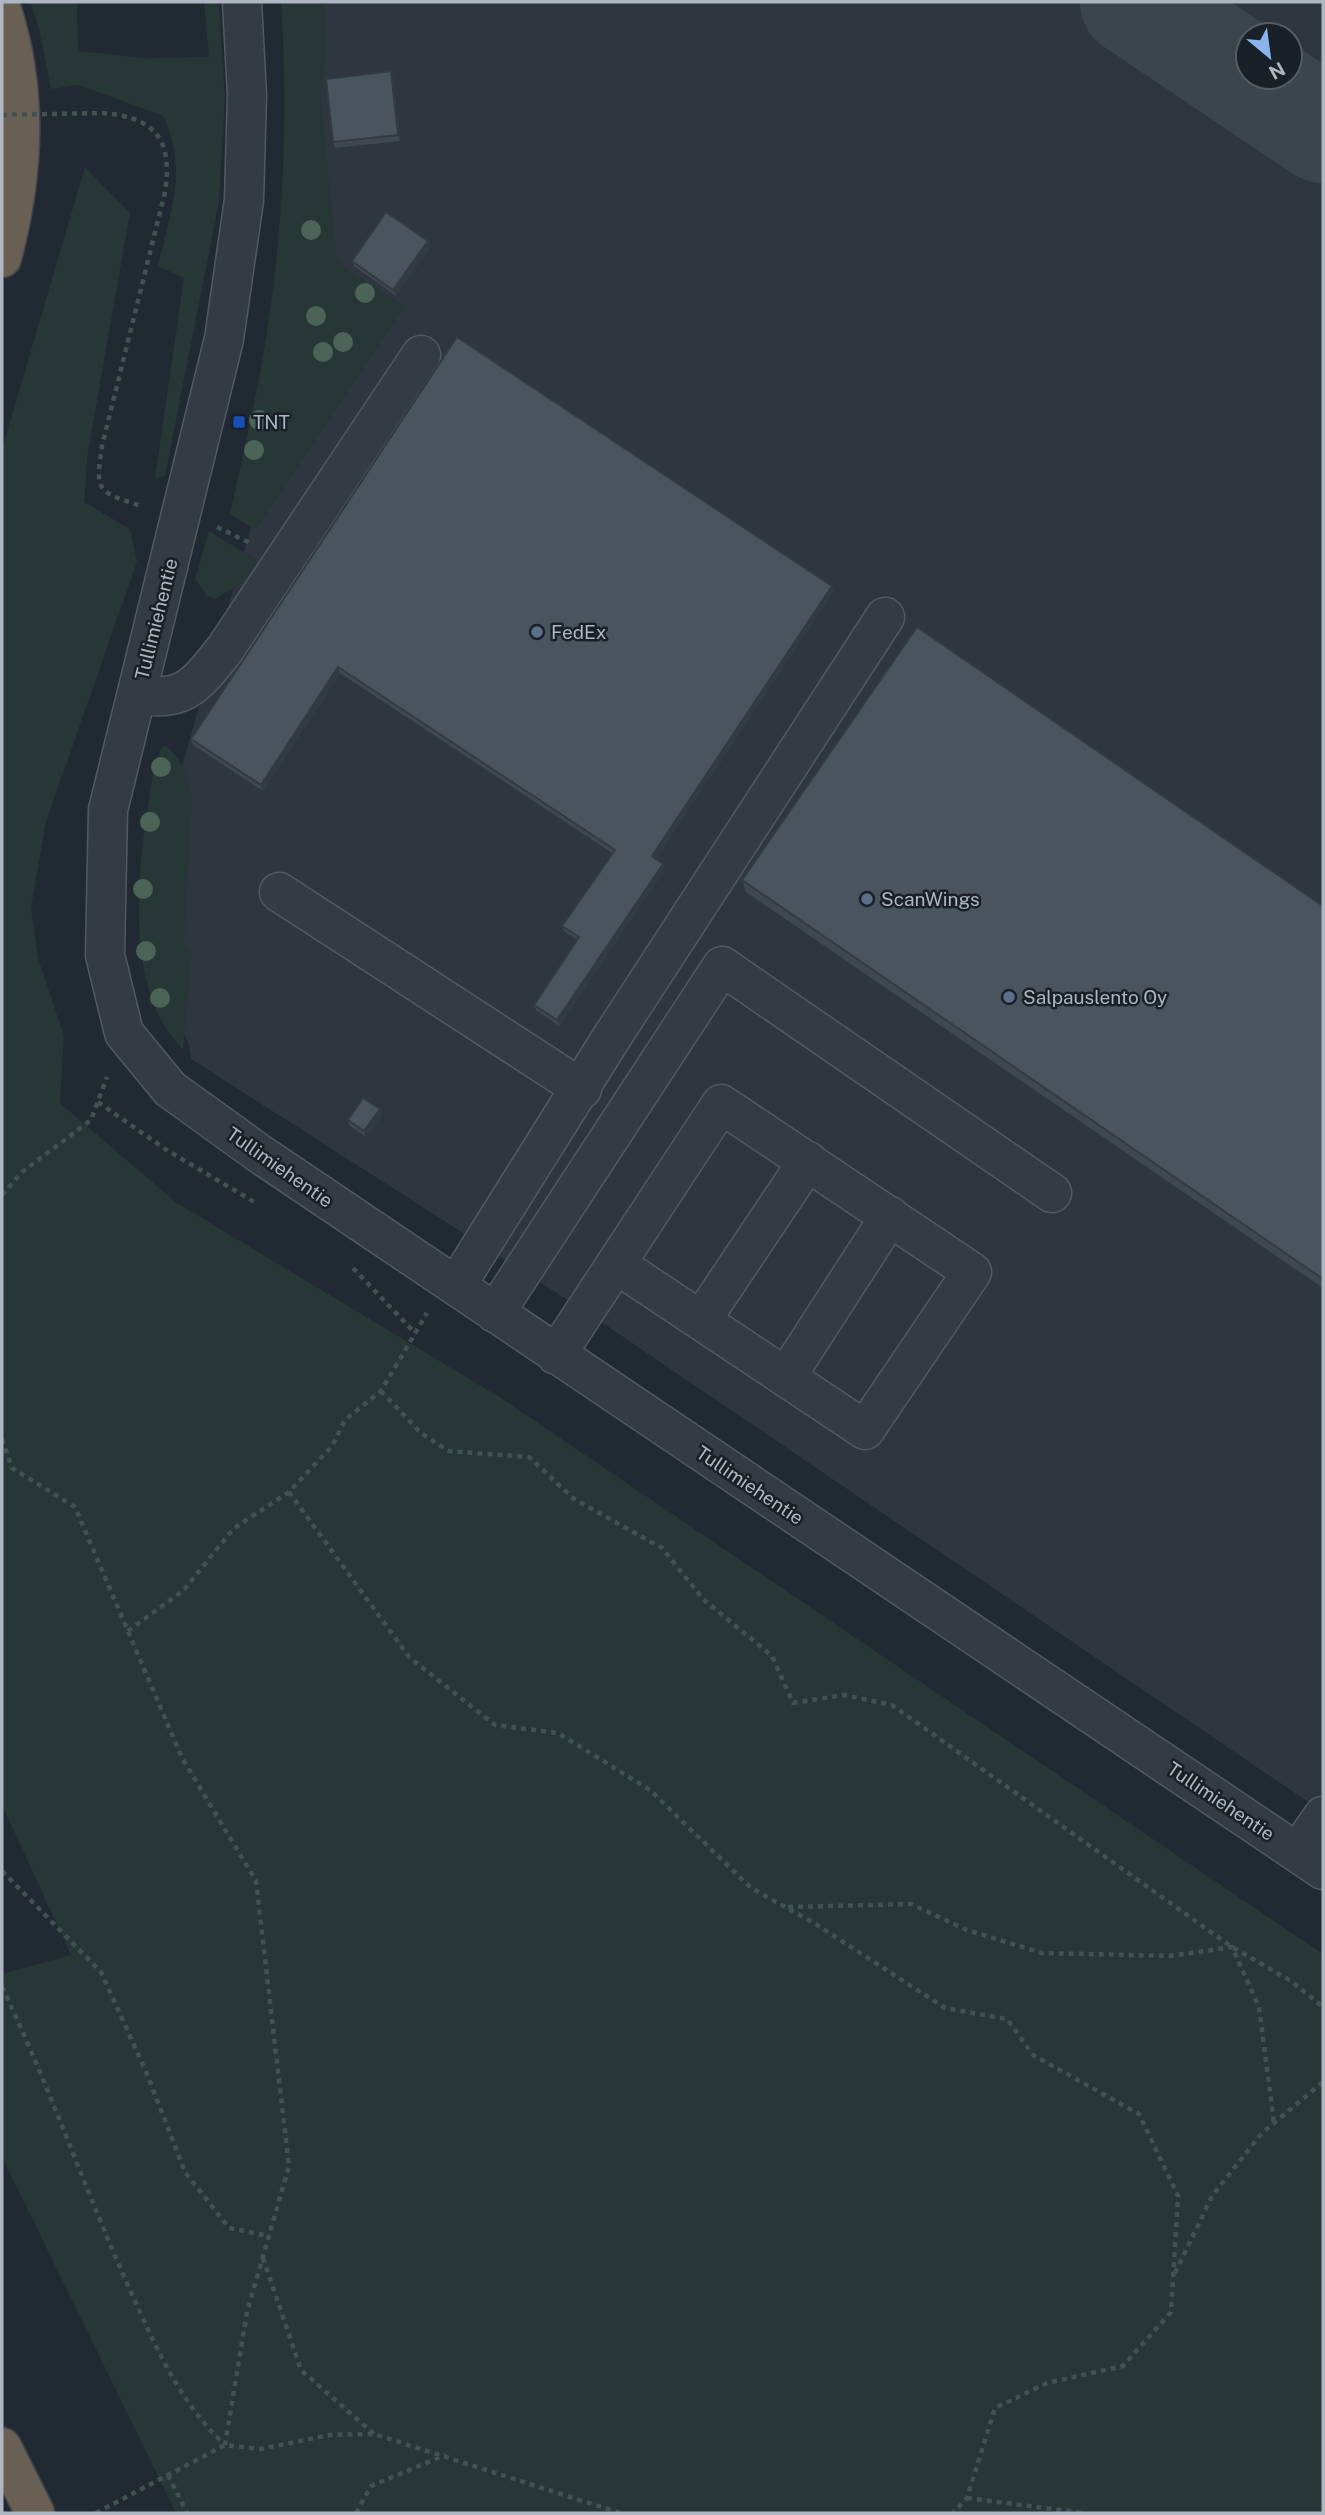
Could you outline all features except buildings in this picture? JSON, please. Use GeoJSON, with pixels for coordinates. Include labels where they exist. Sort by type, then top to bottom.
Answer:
{"type":"FeatureCollection","features":[{"type":"Feature","properties":{"kind":"highway"},"geometry":{"type":"LineString","coordinates":[[2,10],[15,50],[21,96],[20,150],[2,258]]}},
{"type":"Feature","properties":{"kind":"highway"},"geometry":{"type":"LineString","coordinates":[[2,2446],[35,2513]]}},
{"type":"Feature","properties":{"kind":"street","name":"Tullimiehentie"},"geometry":{"type":"LineString","coordinates":[[242,2],[247,95],[244,200],[223,339],[108,810],[105,955],[124,1033],[170,1089],[260,1154],[1310,1861]]}},
{"type":"Feature","properties":{"kind":"street"},"geometry":{"type":"LineString","coordinates":[[136,694],[157,698],[172,697],[202,678],[282,564],[421,355]]}},
{"type":"Feature","properties":{"kind":"street"},"geometry":{"type":"LineString","coordinates":[[456,1286],[582,1089],[610,1040],[885,617]]}},
{"type":"Feature","properties":{"kind":"street"},"geometry":{"type":"LineString","coordinates":[[279,892],[582,1089]]}},
{"type":"Feature","properties":{"kind":"street"},"geometry":{"type":"LineString","coordinates":[[495,1313],[722,967],[1052,1193]]}},
{"type":"Feature","properties":{"kind":"street"},"geometry":{"type":"LineString","coordinates":[[556,1355],[721,1104],[972,1272],[865,1430],[616,1264]]}},
{"type":"Feature","properties":{"kind":"street"},"geometry":{"type":"LineString","coordinates":[[702,1319],[808,1161]]}},
{"type":"Feature","properties":{"kind":"street"},"geometry":{"type":"LineString","coordinates":[[786,1377],[890,1216]]}},
{"type":"Feature","properties":{"kind":"street"},"geometry":{"type":"LineString","coordinates":[[1310,1861],[1323,1816]]}},
{"type":"Feature","properties":{"kind":"path"},"geometry":{"type":"LineString","coordinates":[[2,115],[102,113],[133,117],[155,131],[166,150],[165,192],[98,471],[100,487],[110,495],[134,503]]}},
{"type":"Feature","properties":{"kind":"path"},"geometry":{"type":"LineString","coordinates":[[181,519],[239,536],[282,564]]}},
{"type":"Feature","properties":{"kind":"path"},"geometry":{"type":"LineString","coordinates":[[2,1195],[22,1172],[92,1119],[124,1033]]}},
{"type":"Feature","properties":{"kind":"path"},"geometry":{"type":"LineString","coordinates":[[98,1102],[165,1149],[259,1205]]}},
{"type":"Feature","properties":{"kind":"path"},"geometry":{"type":"LineString","coordinates":[[128,1631],[184,1590],[233,1529],[289,1492],[332,1446],[345,1420],[381,1391],[415,1333],[350,1265]]}},
{"type":"Feature","properties":{"kind":"path"},"geometry":{"type":"LineString","coordinates":[[381,1391],[421,1433],[448,1451],[529,1457],[574,1499],[662,1548],[703,1599],[772,1656],[793,1703],[844,1695],[892,1705],[992,1773],[1232,1947],[1291,1981],[1323,2007]]}},
{"type":"Feature","properties":{"kind":"path"},"geometry":{"type":"LineString","coordinates":[[2,1439],[12,1468],[75,1507],[182,1758],[256,1881],[289,2166],[247,2312],[225,2445]]}},
{"type":"Feature","properties":{"kind":"path"},"geometry":{"type":"LineString","coordinates":[[289,1492],[409,1657],[495,1725],[558,1733],[650,1790],[751,1888],[946,2007],[1007,2019],[1033,2055],[1139,2114],[1178,2196],[1171,2312],[1123,2366],[1047,2383],[995,2408],[967,2498],[953,2513]]}},
{"type":"Feature","properties":{"kind":"path"},"geometry":{"type":"LineString","coordinates":[[2,1871],[101,1972],[147,2074],[185,2172],[229,2228],[269,2236]]}},
{"type":"Feature","properties":{"kind":"path"},"geometry":{"type":"LineString","coordinates":[[785,1907],[911,1904],[967,1930],[1042,1953],[1170,1956],[1232,1947]]}},
{"type":"Feature","properties":{"kind":"path"},"geometry":{"type":"LineString","coordinates":[[1232,1947],[1259,2007],[1273,2123]]}},
{"type":"Feature","properties":{"kind":"path"},"geometry":{"type":"LineString","coordinates":[[2,1987],[31,2048],[93,2208],[168,2374],[208,2429],[225,2445]]}},
{"type":"Feature","properties":{"kind":"path"},"geometry":{"type":"LineString","coordinates":[[1173,2277],[1212,2196],[1273,2123],[1323,2082]]}},
{"type":"Feature","properties":{"kind":"path"},"geometry":{"type":"LineString","coordinates":[[263,2257],[301,2370],[374,2434]]}},
{"type":"Feature","properties":{"kind":"path"},"geometry":{"type":"LineString","coordinates":[[96,2513],[225,2445],[261,2449],[329,2435],[374,2434],[620,2513]]}},
{"type":"Feature","properties":{"kind":"path"},"geometry":{"type":"LineString","coordinates":[[356,2513],[371,2486],[445,2455]]}},
{"type":"Feature","properties":{"kind":"path"},"geometry":{"type":"LineString","coordinates":[[168,2475],[187,2513]]}},
{"type":"Feature","properties":{"kind":"path"},"geometry":{"type":"LineString","coordinates":[[967,2498],[1084,2513]]}},
{"type":"Feature","properties":{"kind":"shaded area"},"geometry":{"type":"Polygon","coordinates":[[[30,2],[77,2],[78,51],[145,58],[209,57],[204,2],[219,2],[225,99],[219,202],[165,476],[155,478],[184,278],[158,266],[175,191],[175,155],[171,136],[163,116],[79,85],[51,89],[39,28],[30,2]]]}},
{"type":"Feature","properties":{"kind":"shaded area"},"geometry":{"type":"Polygon","coordinates":[[[281,2],[324,2],[327,52],[320,88],[336,256],[343,267],[405,306],[256,530],[230,514],[259,377],[273,290],[283,167],[281,2]]]}},
{"type":"Feature","properties":{"kind":"shaded area"},"geometry":{"type":"Polygon","coordinates":[[[300,2],[1323,2],[1323,1812],[585,1311],[191,1059],[189,1044],[167,996],[152,870],[306,337],[300,2]]]}},
{"type":"Feature","properties":{"kind":"shaded area"},"geometry":{"type":"Polygon","coordinates":[[[85,167],[130,213],[88,452],[84,502],[130,529],[137,562],[46,822],[31,907],[38,958],[64,1036],[60,1103],[177,1203],[501,1398],[1323,1954],[1323,2513],[176,2513],[2,2157],[2,1974],[71,1955],[2,1805],[2,449],[85,167]]]}},
{"type":"Feature","properties":{"kind":"shaded area"},"geometry":{"type":"Polygon","coordinates":[[[209,531],[257,560],[241,584],[215,599],[207,596],[195,579],[209,531]]]}},
{"type":"Feature","properties":{"kind":"shaded area"},"geometry":{"type":"Polygon","coordinates":[[[163,745],[179,760],[192,796],[184,942],[192,952],[183,1049],[165,1026],[152,998],[144,967],[140,934],[140,867],[153,775],[163,745]]]}},
{"type":"Feature","properties":{"kind":"taxiway"},"geometry":{"type":"LineString","coordinates":[[1134,2],[1323,129]]}},
{"type":"Feature","properties":{"kind":"place","name":"TNT"},"geometry":{"type":"Point","coordinates":[239,422]}},
{"type":"Feature","properties":{"kind":"place","name":"FedEx"},"geometry":{"type":"Point","coordinates":[537,632]}},
{"type":"Feature","properties":{"kind":"place","name":"ScanWings"},"geometry":{"type":"Point","coordinates":[867,899]}},
{"type":"Feature","properties":{"kind":"place","name":"Salpauslento Oy"},"geometry":{"type":"Point","coordinates":[1009,997]}}]}
